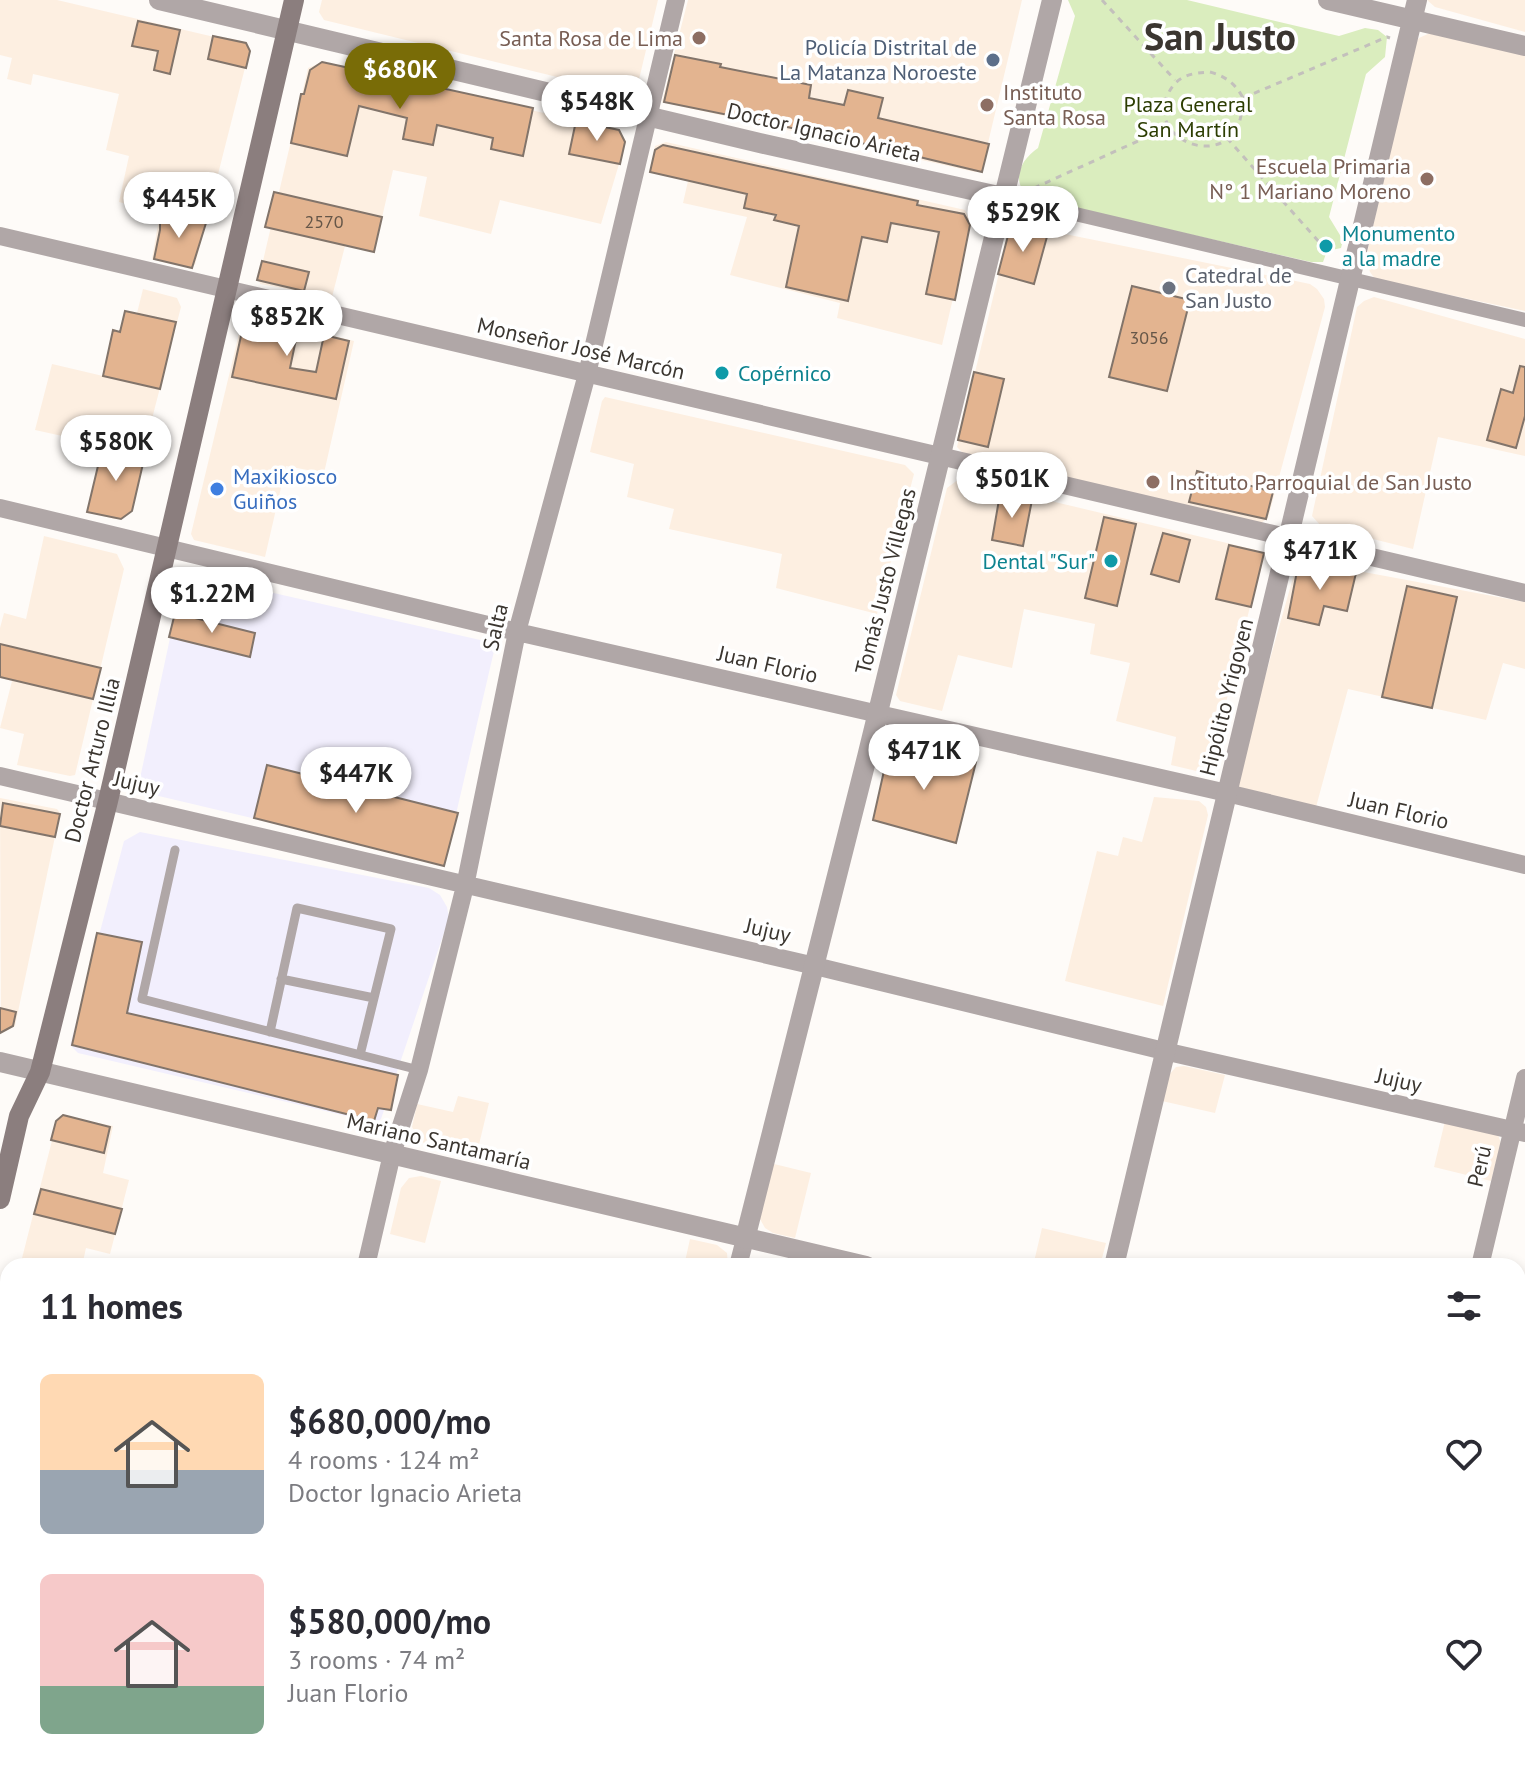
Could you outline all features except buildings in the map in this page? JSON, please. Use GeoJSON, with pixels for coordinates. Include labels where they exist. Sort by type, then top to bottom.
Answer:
{"type":"FeatureCollection","features":[{"type":"Feature","properties":{"kind":"main road","name":"Doctor Arturo Illia"},"geometry":{"type":"LineString","coordinates":[[0,1199],[19,1116],[40,1072],[108,801],[294,0]]}},
{"type":"Feature","properties":{"kind":"street","name":"Doctor Ignacio Arieta"},"geometry":{"type":"LineString","coordinates":[[159,0],[1525,320]]}},
{"type":"Feature","properties":{"kind":"street","name":"Salta"},"geometry":{"type":"LineString","coordinates":[[368,1258],[392,1154],[419,1070],[465,886],[517,632],[587,374],[676,0]]}},
{"type":"Feature","properties":{"kind":"street","name":"Tomás Justo Villegas"},"geometry":{"type":"LineString","coordinates":[[740,1258],[815,966],[1052,0]]}},
{"type":"Feature","properties":{"kind":"street"},"geometry":{"type":"LineString","coordinates":[[1328,0],[1414,10],[1525,46]]}},
{"type":"Feature","properties":{"kind":"street","name":"Hipólito Yrigoyen"},"geometry":{"type":"LineString","coordinates":[[1116,1258],[1414,10]]}},
{"type":"Feature","properties":{"kind":"street","name":"Monseñor José Marcón"},"geometry":{"type":"LineString","coordinates":[[0,236],[1525,593]]}},
{"type":"Feature","properties":{"kind":"street","name":"Juan Florio"},"geometry":{"type":"LineString","coordinates":[[0,508],[517,632],[1227,793],[1525,865]]}},
{"type":"Feature","properties":{"kind":"street","name":"Jujuy"},"geometry":{"type":"LineString","coordinates":[[0,776],[1518,1132]]}},
{"type":"Feature","properties":{"kind":"street","name":"Mariano Santamaría"},"geometry":{"type":"LineString","coordinates":[[0,1062],[830,1258]]}},
{"type":"Feature","properties":{"kind":"street","name":"Perú"},"geometry":{"type":"LineString","coordinates":[[1482,1258],[1518,1132],[1525,1078]]}},
{"type":"Feature","properties":{"kind":"lane"},"geometry":{"type":"LineString","coordinates":[[175,850],[142,999],[419,1070]]}},
{"type":"Feature","properties":{"kind":"lane"},"geometry":{"type":"LineString","coordinates":[[270,1032],[297,908],[391,929],[360,1055]]}},
{"type":"Feature","properties":{"kind":"lane"},"geometry":{"type":"LineString","coordinates":[[281,979],[374,998]]}},
{"type":"Feature","properties":{"kind":"path"},"geometry":{"type":"LineString","coordinates":[[1102,0],[1176,80]]}},
{"type":"Feature","properties":{"kind":"path"},"geometry":{"type":"LineString","coordinates":[[1243,98],[1387,37],[1406,43]]}},
{"type":"Feature","properties":{"kind":"path"},"geometry":{"type":"LineString","coordinates":[[1210,72],[1221,75],[1233,84],[1243,98],[1240,122],[1227,138],[1208,147],[1180,139],[1169,127],[1165,104],[1176,80],[1210,72]]}},
{"type":"Feature","properties":{"kind":"path"},"geometry":{"type":"LineString","coordinates":[[1030,203],[1035,185],[1169,127]]}},
{"type":"Feature","properties":{"kind":"path"},"geometry":{"type":"LineString","coordinates":[[1227,138],[1327,251]]}},
{"type":"Feature","properties":{"kind":"shaded area"},"geometry":{"type":"Polygon","coordinates":[[[0,0],[57,0],[244,44],[249,52],[195,265],[152,259],[160,213],[119,202],[129,156],[106,150],[119,94],[33,74],[31,85],[7,79],[12,58],[0,55],[0,0]]]}},
{"type":"Feature","properties":{"kind":"shaded area"},"geometry":{"type":"Polygon","coordinates":[[[322,0],[658,0],[635,96],[324,20],[319,12],[322,0]]]}},
{"type":"Feature","properties":{"kind":"shaded area"},"geometry":{"type":"Polygon","coordinates":[[[688,0],[1022,0],[983,164],[975,172],[662,102],[688,0]]]}},
{"type":"Feature","properties":{"kind":"shaded area"},"geometry":{"type":"Polygon","coordinates":[[[1427,0],[1525,0],[1525,32],[1435,7],[1427,0]]]}},
{"type":"Feature","properties":{"kind":"shaded area"},"geometry":{"type":"Polygon","coordinates":[[[1430,33],[1525,54],[1525,311],[1375,279],[1370,272],[1366,258],[1413,46],[1419,38],[1430,33]]]}},
{"type":"Feature","properties":{"kind":"shaded area"},"geometry":{"type":"Polygon","coordinates":[[[320,63],[616,129],[626,141],[601,224],[500,200],[491,234],[419,216],[427,177],[393,170],[374,252],[345,246],[332,297],[260,284],[308,68],[320,63]]]}},
{"type":"Feature","properties":{"kind":"shaded area"},"geometry":{"type":"Polygon","coordinates":[[[666,142],[965,210],[971,222],[942,345],[837,318],[840,303],[730,275],[747,217],[683,203],[688,181],[650,172],[655,146],[666,142]]]}},
{"type":"Feature","properties":{"kind":"shaded area"},"geometry":{"type":"Polygon","coordinates":[[[1011,223],[1310,284],[1317,289],[1325,307],[1268,518],[1261,523],[963,453],[957,447],[1011,223]]]}},
{"type":"Feature","properties":{"kind":"shaded area"},"geometry":{"type":"Polygon","coordinates":[[[143,289],[177,298],[181,307],[128,511],[115,519],[87,512],[103,445],[35,430],[52,364],[103,376],[113,330],[120,331],[125,311],[137,313],[143,289]]]}},
{"type":"Feature","properties":{"kind":"shaded area"},"geometry":{"type":"Polygon","coordinates":[[[1374,297],[1525,339],[1525,456],[1438,437],[1413,549],[1321,526],[1312,516],[1357,307],[1374,297]]]}},
{"type":"Feature","properties":{"kind":"shaded area"},"geometry":{"type":"Polygon","coordinates":[[[252,316],[354,341],[324,473],[286,466],[265,557],[194,540],[191,534],[242,321],[252,316]]]}},
{"type":"Feature","properties":{"kind":"shaded area"},"geometry":{"type":"Polygon","coordinates":[[[605,397],[905,465],[914,474],[877,614],[776,588],[782,554],[669,529],[674,509],[627,497],[634,464],[590,452],[605,397]]]}},
{"type":"Feature","properties":{"kind":"shaded area"},"geometry":{"type":"Polygon","coordinates":[[[959,479],[1256,550],[1262,559],[1210,766],[1205,773],[1171,765],[1176,737],[1116,721],[1130,663],[1090,654],[1095,624],[1024,609],[1012,668],[958,655],[942,711],[900,701],[896,695],[947,488],[959,479]]]}},
{"type":"Feature","properties":{"kind":"shaded area"},"geometry":{"type":"Polygon","coordinates":[[[44,536],[117,554],[124,569],[75,775],[70,776],[17,765],[24,734],[0,728],[12,681],[0,677],[0,628],[4,613],[26,619],[44,536]]]}},
{"type":"Feature","properties":{"kind":"shaded area"},"geometry":{"type":"Polygon","coordinates":[[[1310,562],[1525,602],[1525,669],[1503,663],[1486,720],[1348,689],[1316,807],[1239,787],[1236,780],[1296,567],[1310,562]]]}},
{"type":"Feature","properties":{"kind":"shaded area"},"geometry":{"type":"Polygon","coordinates":[[[191,574],[489,642],[494,651],[443,863],[146,793],[139,783],[182,582],[191,574]]]}},
{"type":"Feature","properties":{"kind":"shaded area"},"geometry":{"type":"Polygon","coordinates":[[[1154,797],[1199,801],[1206,807],[1208,815],[1163,1006],[1065,981],[1097,851],[1118,856],[1123,837],[1142,842],[1154,797]]]}},
{"type":"Feature","properties":{"kind":"shaded area"},"geometry":{"type":"Polygon","coordinates":[[[0,798],[57,809],[60,813],[15,1026],[1,1033],[0,798]]]}},
{"type":"Feature","properties":{"kind":"shaded area"},"geometry":{"type":"Polygon","coordinates":[[[140,832],[429,888],[440,895],[449,918],[381,1119],[376,1123],[78,1053],[70,1045],[124,841],[140,832]]]}},
{"type":"Feature","properties":{"kind":"shaded area"},"geometry":{"type":"Polygon","coordinates":[[[1176,1067],[1225,1075],[1215,1113],[1162,1101],[1167,1077],[1176,1067]]]}},
{"type":"Feature","properties":{"kind":"shaded area"},"geometry":{"type":"Polygon","coordinates":[[[458,1096],[489,1103],[476,1157],[421,1142],[412,1127],[417,1104],[453,1112],[458,1096]]]}},
{"type":"Feature","properties":{"kind":"shaded area"},"geometry":{"type":"Polygon","coordinates":[[[65,1116],[113,1126],[103,1173],[129,1180],[110,1254],[86,1248],[84,1258],[22,1258],[57,1121],[65,1116]]]}},
{"type":"Feature","properties":{"kind":"shaded area"},"geometry":{"type":"Polygon","coordinates":[[[1445,1121],[1498,1135],[1501,1143],[1491,1181],[1434,1167],[1445,1121]]]}},
{"type":"Feature","properties":{"kind":"shaded area"},"geometry":{"type":"Polygon","coordinates":[[[770,1163],[811,1173],[795,1238],[773,1233],[765,1228],[760,1219],[758,1210],[770,1163]]]}},
{"type":"Feature","properties":{"kind":"shaded area"},"geometry":{"type":"Polygon","coordinates":[[[421,1176],[441,1181],[425,1243],[390,1234],[401,1188],[409,1178],[421,1176]]]}},
{"type":"Feature","properties":{"kind":"shaded area"},"geometry":{"type":"Polygon","coordinates":[[[1042,1228],[1106,1243],[1102,1258],[1035,1258],[1042,1228]]]}},
{"type":"Feature","properties":{"kind":"shaded area"},"geometry":{"type":"Polygon","coordinates":[[[690,1239],[717,1245],[727,1253],[727,1258],[686,1258],[690,1239]]]}},
{"type":"Feature","properties":{"kind":"green space","name":"Plaza General San Martín"},"geometry":{"type":"Polygon","coordinates":[[[1068,0],[1187,0],[1339,36],[1365,28],[1378,30],[1387,37],[1385,57],[1366,74],[1329,217],[1343,240],[1341,248],[1327,251],[1323,262],[1311,262],[1030,198],[1020,185],[1020,172],[1026,159],[1038,148],[1075,16],[1068,0]]]}},
{"type":"Feature","properties":{"kind":"place","name":"Santa Rosa de Lima"},"geometry":{"type":"Point","coordinates":[699,38]}},
{"type":"Feature","properties":{"kind":"place","name":"Policía Distrital de La Matanza Noroeste"},"geometry":{"type":"Point","coordinates":[993,60]}},
{"type":"Feature","properties":{"kind":"place","name":"Instituto Santa Rosa"},"geometry":{"type":"Point","coordinates":[987,105]}},
{"type":"Feature","properties":{"kind":"place","name":"Escuela Primaria N° 1 Mariano Moreno"},"geometry":{"type":"Point","coordinates":[1427,179]}},
{"type":"Feature","properties":{"kind":"place","name":"Monumento a la madre"},"geometry":{"type":"Point","coordinates":[1326,246]}},
{"type":"Feature","properties":{"kind":"place","name":"Catedral de San Justo"},"geometry":{"type":"Point","coordinates":[1169,288]}},
{"type":"Feature","properties":{"kind":"place","name":"Copérnico"},"geometry":{"type":"Point","coordinates":[722,373]}},
{"type":"Feature","properties":{"kind":"place","name":"Instituto Parroquial de San Justo"},"geometry":{"type":"Point","coordinates":[1153,482]}},
{"type":"Feature","properties":{"kind":"place","name":"Maxikiosco Guiños"},"geometry":{"type":"Point","coordinates":[217,489]}},
{"type":"Feature","properties":{"kind":"place","name":"Dental \"Sur\""},"geometry":{"type":"Point","coordinates":[1111,561]}},
{"type":"Feature","properties":{"kind":"district","name":"San Justo"},"geometry":{"type":"Point","coordinates":[1220,37]}}]}
